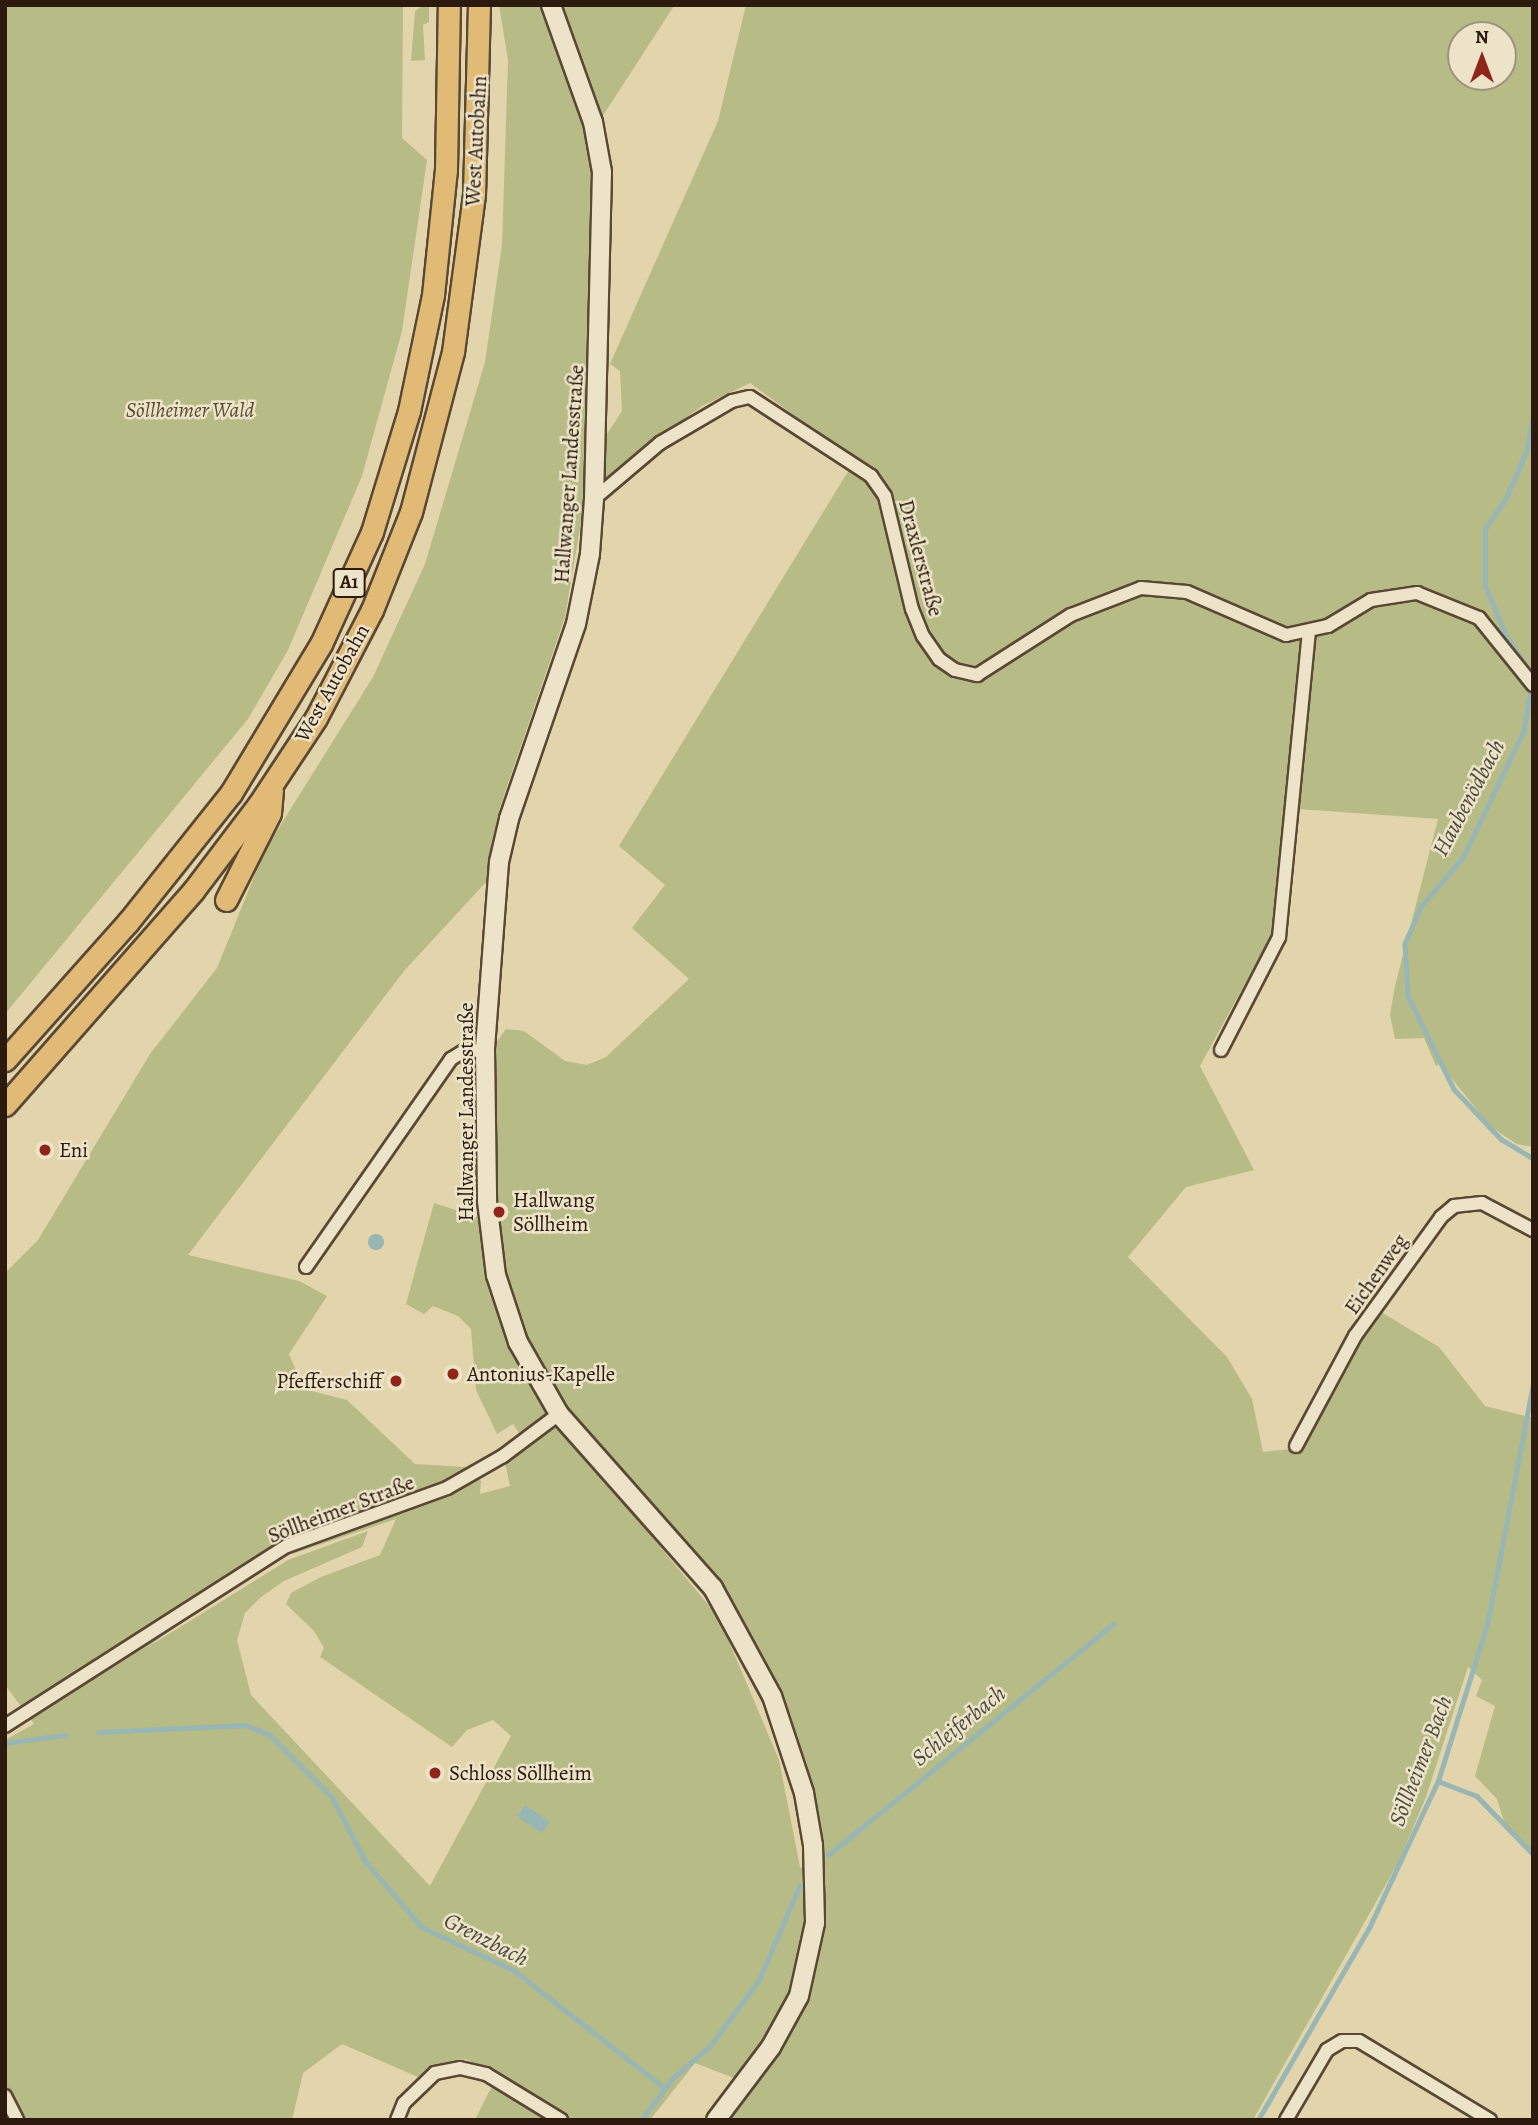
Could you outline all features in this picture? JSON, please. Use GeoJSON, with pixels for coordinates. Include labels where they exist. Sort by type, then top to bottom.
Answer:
{"type":"FeatureCollection","features":[{"type":"Feature","properties":{"kind":"highway","name":"West Autobahn"},"geometry":{"type":"LineString","coordinates":[[5,1060],[128,922],[231,793],[321,644],[372,532],[409,411],[439,254],[447,145],[449,5]]}},
{"type":"Feature","properties":{"kind":"highway","name":"West Autobahn"},"geometry":{"type":"LineString","coordinates":[[5,1105],[193,891],[273,785],[316,718],[372,610],[426,461],[465,278],[478,116],[479,5]]}},
{"type":"Feature","properties":{"kind":"highway"},"geometry":{"type":"LineString","coordinates":[[226,900],[270,813],[273,785]]}},
{"type":"Feature","properties":{"kind":"street","name":"Hallwanger Landesstraße"},"geometry":{"type":"LineString","coordinates":[[551,5],[593,122],[602,172],[594,499],[590,554],[576,624],[501,849],[485,1050],[487,1201],[496,1275],[518,1342],[559,1415],[713,1588],[772,1696],[804,1793],[813,1845],[815,1923],[799,1996],[771,2048],[716,2120]]}},
{"type":"Feature","properties":{"kind":"street","name":"Draxlerstraße"},"geometry":{"type":"LineString","coordinates":[[594,499],[660,443],[732,401],[750,397],[870,476],[885,496],[912,608],[923,636],[939,659],[955,670],[977,675],[1071,615],[1141,588],[1160,587],[1206,598],[1269,631],[1309,633]]}},
{"type":"Feature","properties":{"kind":"street"},"geometry":{"type":"LineString","coordinates":[[1221,1049],[1279,937],[1309,633],[1371,600],[1417,593],[1479,618],[1529,683]]}},
{"type":"Feature","properties":{"kind":"street"},"geometry":{"type":"LineString","coordinates":[[306,1267],[451,1059],[464,1051],[485,1050]]}},
{"type":"Feature","properties":{"kind":"street","name":"Eichenweg"},"geometry":{"type":"LineString","coordinates":[[1296,1446],[1356,1336],[1441,1217],[1454,1206],[1482,1203],[1533,1230]]}},
{"type":"Feature","properties":{"kind":"street","name":"Söllheimer Straße"},"geometry":{"type":"LineString","coordinates":[[5,1726],[33,1712],[286,1546],[447,1488],[503,1456],[559,1415]]}},
{"type":"Feature","properties":{"kind":"street"},"geometry":{"type":"LineString","coordinates":[[1286,2120],[1327,2049],[1342,2041],[1359,2041],[1490,2120]]}},
{"type":"Feature","properties":{"kind":"street"},"geometry":{"type":"LineString","coordinates":[[397,2120],[404,2103],[435,2073],[460,2068],[486,2074],[561,2120]]}},
{"type":"Feature","properties":{"kind":"street"},"geometry":{"type":"LineString","coordinates":[[5,2096],[17,2120]]}},
{"type":"Feature","properties":{"kind":"green space","name":"Söllheimer Wald"},"geometry":{"type":"Polygon","coordinates":[[[5,5],[403,5],[402,138],[427,160],[402,331],[362,476],[288,650],[248,719],[5,1014],[5,5]]]}},
{"type":"Feature","properties":{"kind":"green space"},"geometry":{"type":"Polygon","coordinates":[[[499,5],[541,5],[577,102],[594,174],[583,510],[565,617],[499,810],[487,881],[404,971],[188,1255],[299,1281],[327,1296],[289,1354],[304,1389],[347,1400],[415,1464],[465,1467],[481,1481],[480,1494],[510,1486],[505,1463],[528,1446],[513,1424],[497,1434],[476,1390],[471,1329],[458,1316],[433,1306],[424,1314],[406,1304],[434,1203],[496,1223],[493,1047],[506,1029],[524,1031],[565,1061],[587,1065],[606,1057],[689,979],[632,928],[665,885],[619,846],[855,460],[750,383],[702,406],[604,479],[607,434],[622,411],[620,371],[610,364],[718,121],[746,5],[1533,5],[1533,1147],[1517,1144],[1491,1127],[1440,1064],[1436,1066],[1424,1038],[1395,1039],[1390,1015],[1395,986],[1438,819],[1285,808],[1276,927],[1200,1066],[1254,1170],[1186,1187],[1128,1257],[1227,1357],[1252,1399],[1263,1452],[1300,1448],[1354,1348],[1381,1312],[1439,1347],[1485,1406],[1533,1418],[1533,1855],[1505,1825],[1497,1799],[1475,1776],[1495,1706],[1476,1696],[1482,1680],[1468,1667],[1426,1797],[1398,1863],[1253,2120],[726,2120],[800,2015],[816,1970],[824,1921],[821,1841],[801,1751],[765,1660],[705,1566],[664,1517],[648,1532],[719,1618],[779,1760],[800,1867],[809,1871],[808,1915],[790,1998],[745,2072],[734,2078],[695,2063],[650,2120],[475,2120],[497,2076],[466,2059],[431,2065],[418,2077],[342,2044],[303,2073],[292,2120],[5,2120],[5,1740],[34,1724],[5,1685],[5,1273],[38,1240],[150,1054],[217,968],[265,850],[373,677],[425,564],[485,362],[502,245],[508,60],[499,5]],[[396,1519],[286,1556],[196,1611],[148,1647],[288,1560],[368,1531],[362,1547],[284,1581],[261,1597],[245,1613],[237,1640],[251,1695],[430,1886],[511,1736],[493,1720],[467,1730],[452,1747],[320,1657],[324,1648],[314,1631],[286,1604],[291,1593],[321,1577],[380,1555],[396,1519]]]}},
{"type":"Feature","properties":{"kind":"green space"},"geometry":{"type":"Polygon","coordinates":[[[562,5],[674,6],[602,117],[564,10],[562,5]]]}},
{"type":"Feature","properties":{"kind":"green space"},"geometry":{"type":"Polygon","coordinates":[[[421,7],[429,7],[429,22],[423,25],[425,60],[411,61],[415,11],[421,7]]]}},
{"type":"Feature","properties":{"kind":"water"},"geometry":{"type":"Polygon","coordinates":[[[376,1234],[382,1236],[382,1248],[376,1250],[370,1248],[368,1242],[370,1236],[376,1234]]]}},
{"type":"Feature","properties":{"kind":"water"},"geometry":{"type":"Polygon","coordinates":[[[525,1805],[550,1822],[542,1833],[517,1817],[525,1805]]]}},
{"type":"Feature","properties":{"kind":"waterway","name":"Haubenödbach"},"geometry":{"type":"LineString","coordinates":[[1529,671],[1506,636],[1485,586],[1485,529],[1507,496],[1526,452],[1533,417]]}},
{"type":"Feature","properties":{"kind":"waterway","name":"Haubenödbach"},"geometry":{"type":"LineString","coordinates":[[1532,685],[1524,731],[1463,858],[1421,907],[1405,944],[1408,996],[1454,1089],[1501,1139],[1533,1158]]}},
{"type":"Feature","properties":{"kind":"waterway","name":"Söllheimer Bach"},"geometry":{"type":"LineString","coordinates":[[1258,2120],[1369,1928],[1438,1781],[1487,1625],[1533,1384]]}},
{"type":"Feature","properties":{"kind":"waterway","name":"Schleiferbach"},"geometry":{"type":"LineString","coordinates":[[828,1855],[1113,1624]]}},
{"type":"Feature","properties":{"kind":"waterway","name":"Grenzbach"},"geometry":{"type":"LineString","coordinates":[[98,1732],[246,1725],[270,1735],[332,1797],[366,1862],[422,1927],[515,1971],[665,2088]]}},
{"type":"Feature","properties":{"kind":"waterway","name":"Grenzbach"},"geometry":{"type":"LineString","coordinates":[[5,1743],[65,1735]]}},
{"type":"Feature","properties":{"kind":"waterway"},"geometry":{"type":"LineString","coordinates":[[1438,1781],[1477,1796],[1533,1854]]}},
{"type":"Feature","properties":{"kind":"waterway","name":"Schleiferbach"},"geometry":{"type":"LineString","coordinates":[[641,2120],[673,2078],[710,2046],[759,1980],[800,1885]]}},
{"type":"Feature","properties":{"kind":"place","name":"Eni"},"geometry":{"type":"Point","coordinates":[45,1150]}},
{"type":"Feature","properties":{"kind":"place","name":"Hallwang Söllheim"},"geometry":{"type":"Point","coordinates":[499,1212]}},
{"type":"Feature","properties":{"kind":"place","name":"Antonius-Kapelle"},"geometry":{"type":"Point","coordinates":[453,1374]}},
{"type":"Feature","properties":{"kind":"place","name":"Pfefferschiff"},"geometry":{"type":"Point","coordinates":[396,1381]}},
{"type":"Feature","properties":{"kind":"place","name":"Schloss Söllheim"},"geometry":{"type":"Point","coordinates":[435,1773]}}]}
